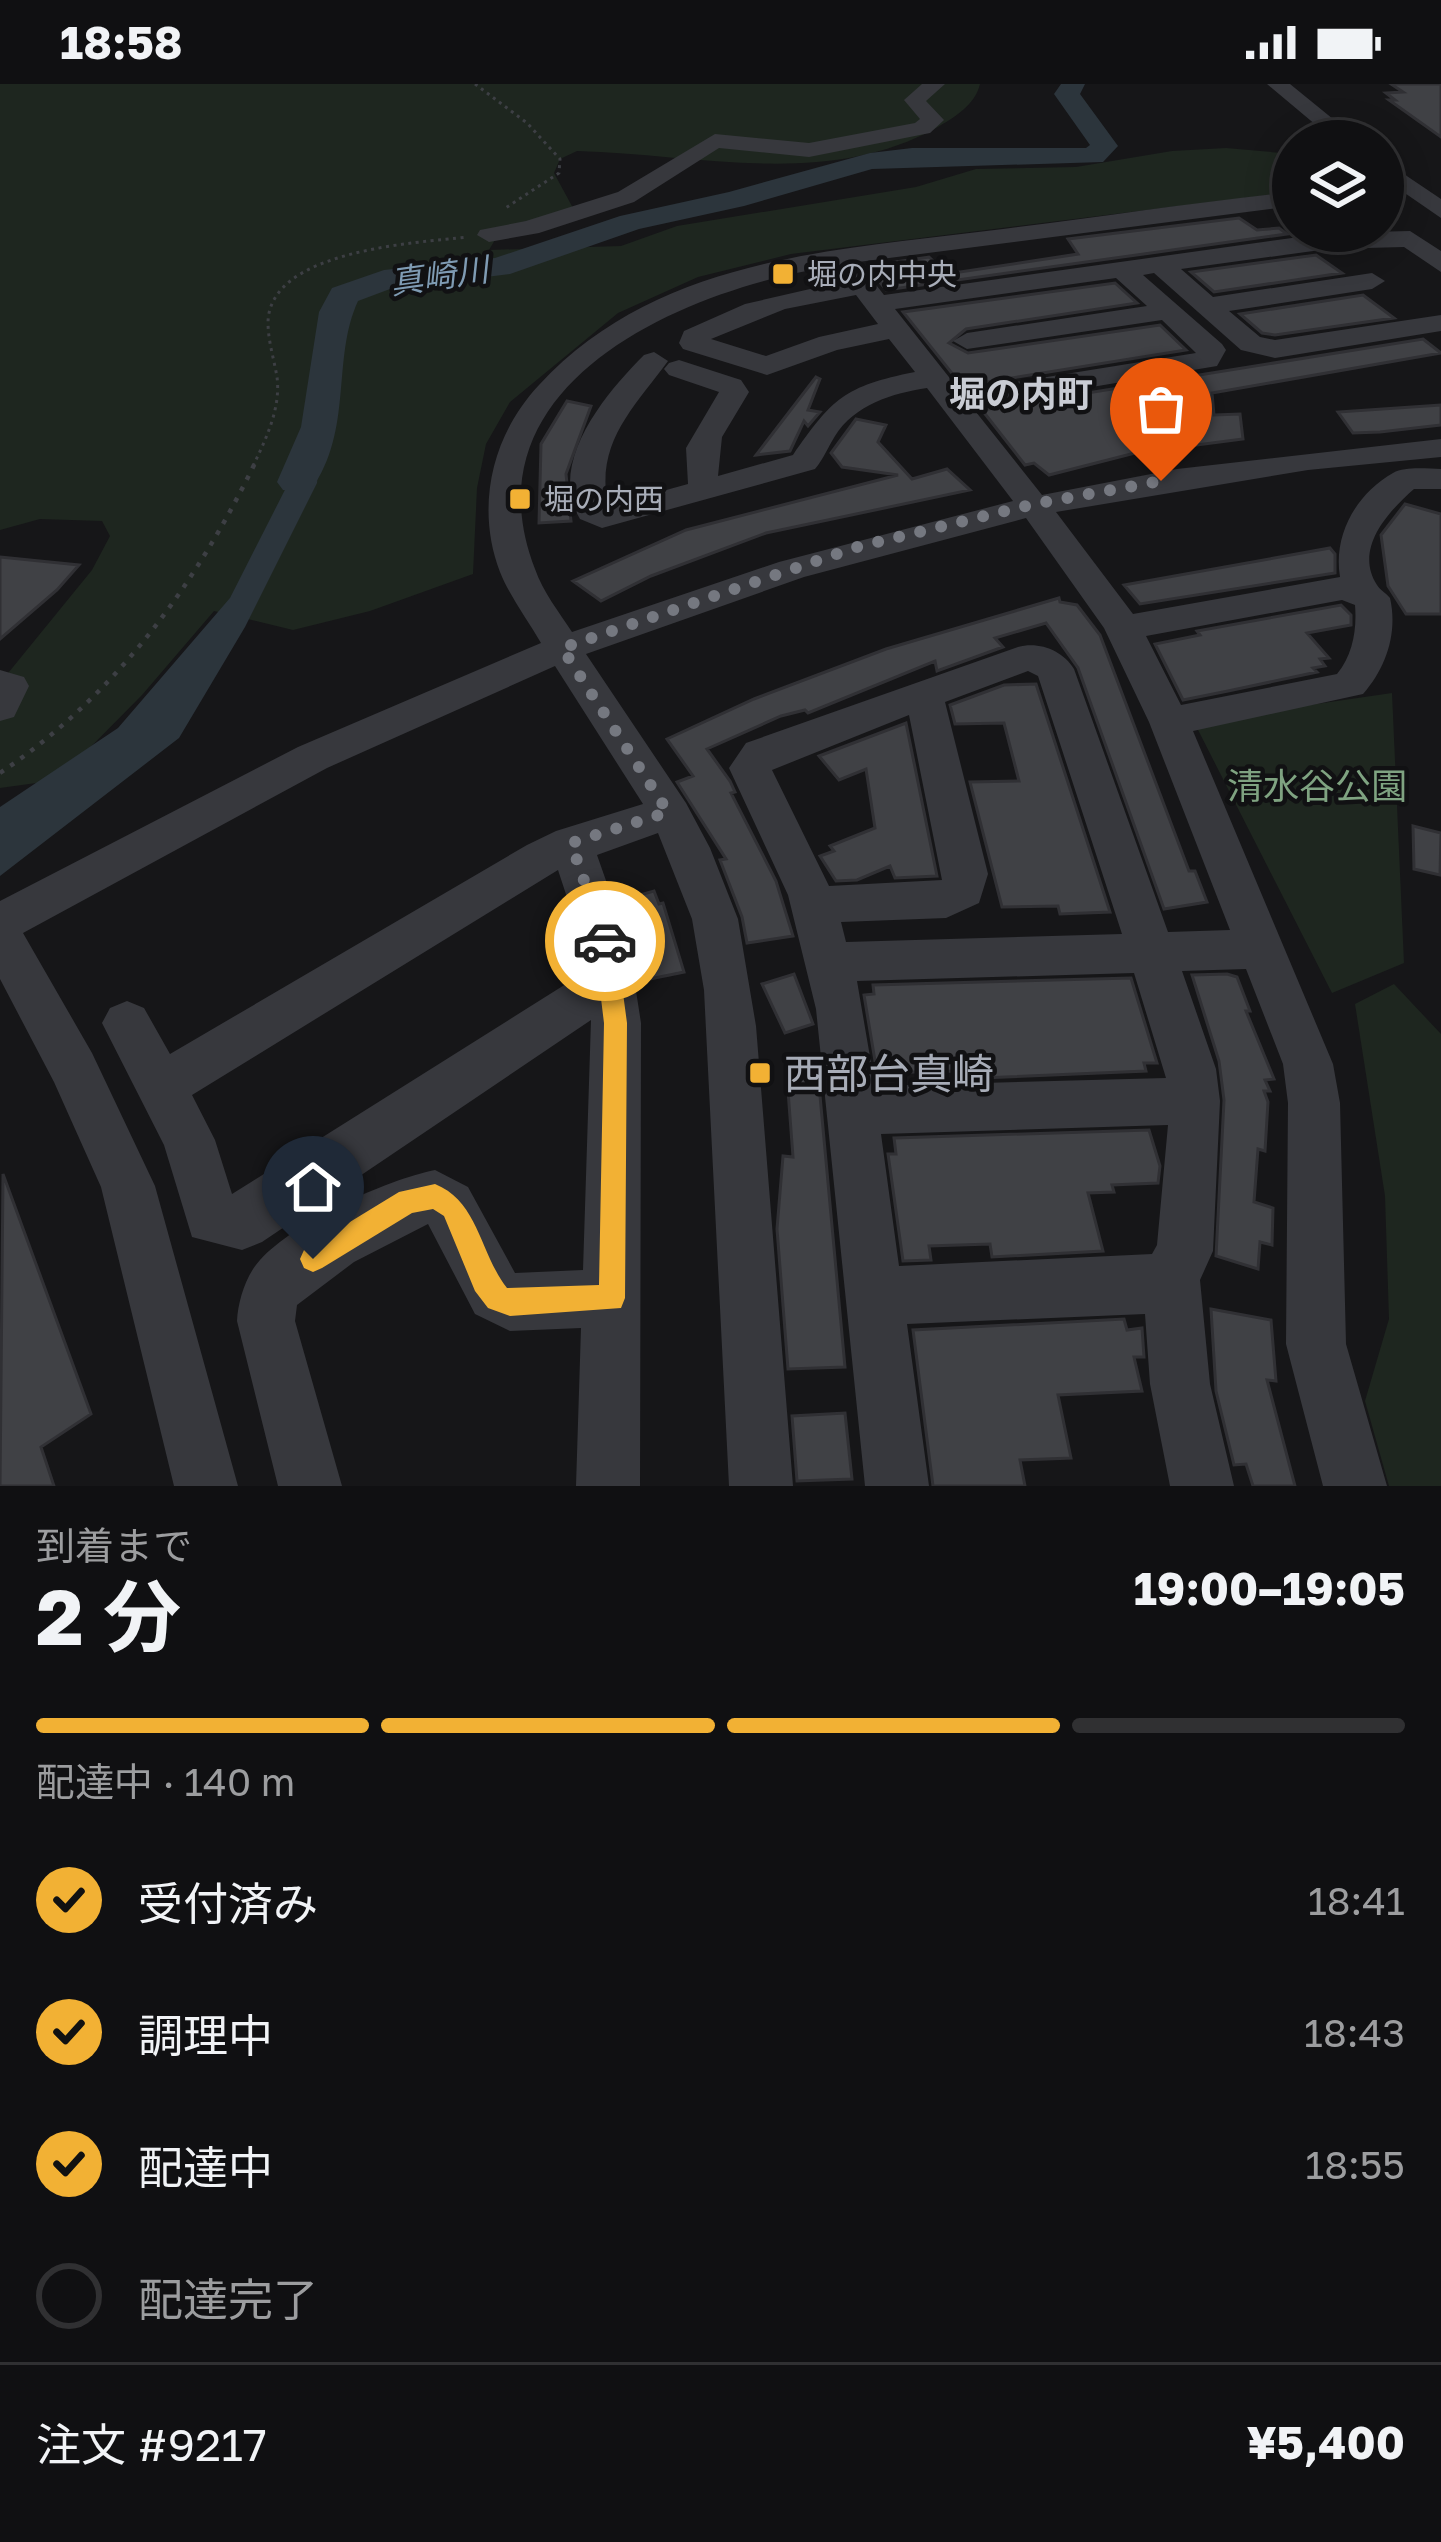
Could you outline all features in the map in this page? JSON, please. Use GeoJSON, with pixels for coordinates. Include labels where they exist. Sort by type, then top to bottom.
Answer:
{"type":"FeatureCollection","features":[{"type":"Feature","properties":{"kind":"street"},"geometry":{"type":"LineString","coordinates":[[489,235],[530,229],[626,196],[716,141],[809,150],[922,128],[933,120],[914,100],[934,84]]}},
{"type":"Feature","properties":{"kind":"street"},"geometry":{"type":"LineString","coordinates":[[1277,84],[1322,120]]}},
{"type":"Feature","properties":{"kind":"street"},"geometry":{"type":"LineString","coordinates":[[1404,182],[1441,211]]}},
{"type":"Feature","properties":{"kind":"street"},"geometry":{"type":"LineString","coordinates":[[1404,187],[1441,183]]}},
{"type":"Feature","properties":{"kind":"street"},"geometry":{"type":"LineString","coordinates":[[761,1486],[737,1167],[730,981],[703,883],[668,812],[515,566],[507,525],[507,466],[526,420],[560,374],[598,343],[706,286],[841,258],[1272,205]]}},
{"type":"Feature","properties":{"kind":"street"},"geometry":{"type":"LineString","coordinates":[[1404,239],[1441,264]]}},
{"type":"Feature","properties":{"kind":"street"},"geometry":{"type":"LineString","coordinates":[[896,329],[829,343],[767,366],[693,343],[707,329],[760,307],[869,295],[929,296],[1272,245]]}},
{"type":"Feature","properties":{"kind":"street"},"geometry":{"type":"LineString","coordinates":[[1340,252],[1431,324]]}},
{"type":"Feature","properties":{"kind":"street"},"geometry":{"type":"LineString","coordinates":[[841,258],[1034,504],[1123,628],[1169,722],[1308,1064],[1314,1103],[1316,1344],[1355,1486]]}},
{"type":"Feature","properties":{"kind":"street"},"geometry":{"type":"LineString","coordinates":[[1159,264],[1251,344],[1274,349],[1431,324]]}},
{"type":"Feature","properties":{"kind":"street"},"geometry":{"type":"LineString","coordinates":[[655,361],[621,395],[598,433],[588,477],[592,512],[609,518],[808,460],[822,430],[853,402],[884,388],[1008,392],[1207,360],[1211,350],[1122,270]]}},
{"type":"Feature","properties":{"kind":"street"},"geometry":{"type":"LineString","coordinates":[[1207,306],[1372,281]]}},
{"type":"Feature","properties":{"kind":"street"},"geometry":{"type":"LineString","coordinates":[[929,296],[1008,392]]}},
{"type":"Feature","properties":{"kind":"street"},"geometry":{"type":"LineString","coordinates":[[967,341],[1169,311]]}},
{"type":"Feature","properties":{"kind":"street"},"geometry":{"type":"LineString","coordinates":[[598,343],[734,389],[701,451],[699,474],[705,487]]}},
{"type":"Feature","properties":{"kind":"street"},"geometry":{"type":"LineString","coordinates":[[0,923],[415,710],[562,648],[857,547],[1034,504],[1204,473],[1441,448]]}},
{"type":"Feature","properties":{"kind":"street"},"geometry":{"type":"LineString","coordinates":[[1360,590],[1352,556],[1358,530],[1406,479],[1441,479]]}},
{"type":"Feature","properties":{"kind":"street"},"geometry":{"type":"LineString","coordinates":[[1123,628],[1344,588],[1372,598],[1377,616],[1359,674],[1349,685],[1169,722]]}},
{"type":"Feature","properties":{"kind":"street"},"geometry":{"type":"LineString","coordinates":[[897,1486],[830,962],[814,904],[791,848],[751,777],[753,760],[1031,656],[1055,669],[1182,1034],[1195,1101],[1185,1251],[1171,1277],[1180,1384],[1202,1486]]}},
{"type":"Feature","properties":{"kind":"street"},"geometry":{"type":"LineString","coordinates":[[0,683],[10,686],[0,707]]}},
{"type":"Feature","properties":{"kind":"street"},"geometry":{"type":"LineString","coordinates":[[814,904],[946,900],[963,890],[966,874],[924,694]]}},
{"type":"Feature","properties":{"kind":"street"},"geometry":{"type":"LineString","coordinates":[[163,1085],[571,843],[668,812]]}},
{"type":"Feature","properties":{"kind":"street"},"geometry":{"type":"LineString","coordinates":[[571,843],[597,912],[613,980],[608,1486]]}},
{"type":"Feature","properties":{"kind":"street"},"geometry":{"type":"LineString","coordinates":[[0,934],[74,1069],[128,1186],[206,1486]]}},
{"type":"Feature","properties":{"kind":"street"},"geometry":{"type":"LineString","coordinates":[[830,962],[1262,949]]}},
{"type":"Feature","properties":{"kind":"street"},"geometry":{"type":"LineString","coordinates":[[127,1023],[189,1140],[212,1218],[242,1223],[613,980]]}},
{"type":"Feature","properties":{"kind":"street"},"geometry":{"type":"LineString","coordinates":[[852,1111],[1195,1101]]}},
{"type":"Feature","properties":{"kind":"street"},"geometry":{"type":"LineString","coordinates":[[310,1486],[266,1321],[266,1307],[281,1278],[408,1201],[435,1196],[453,1207],[485,1281],[498,1298],[510,1302],[612,1298]]}},
{"type":"Feature","properties":{"kind":"street"},"geometry":{"type":"LineString","coordinates":[[874,1296],[1141,1286],[1171,1277]]}},
{"type":"Feature","properties":{"kind":"path"},"geometry":{"type":"LineString","coordinates":[[0,773],[117,678],[223,527],[248,482],[278,406],[267,316],[272,298],[283,286],[303,273],[355,255],[489,235],[492,222],[505,209],[560,173],[560,159],[527,123],[475,84]]}},
{"type":"Feature","properties":{"kind":"green space"},"geometry":{"type":"Polygon","coordinates":[[[0,84],[980,84],[969,104],[936,128],[894,147],[850,158],[760,164],[577,151],[560,159],[554,173],[573,208],[496,238],[489,250],[621,246],[677,226],[916,187],[976,169],[1076,167],[1172,151],[1226,148],[1272,152],[1272,195],[791,254],[698,277],[618,313],[510,402],[486,444],[477,488],[473,574],[370,611],[293,630],[214,611],[142,695],[58,780],[0,788],[0,683],[92,570],[110,536],[102,521],[40,519],[0,530],[0,84]]]}},
{"type":"Feature","properties":{"kind":"green space","name":"清水谷公園"},"geometry":{"type":"Polygon","coordinates":[[[1392,693],[1404,963],[1332,993],[1194,722],[1392,693]]]}},
{"type":"Feature","properties":{"kind":"green space"},"geometry":{"type":"Polygon","coordinates":[[[1394,984],[1441,1034],[1441,1486],[1389,1486],[1365,1401],[1389,1319],[1385,1196],[1355,1004],[1394,984]]]}},
{"type":"Feature","properties":{"kind":"shaded area"},"geometry":{"type":"Polygon","coordinates":[[[324,413],[317,483],[245,627],[179,738],[0,876],[0,807],[118,728],[230,598],[324,413]]]}},
{"type":"Feature","properties":{"kind":"building"},"geometry":{"type":"Polygon","coordinates":[[[1391,84],[1441,84],[1441,137],[1389,100],[1395,100],[1386,93],[1403,92],[1391,84]]]}},
{"type":"Feature","properties":{"kind":"building"},"geometry":{"type":"Polygon","coordinates":[[[1239,218],[1257,230],[1272,229],[1272,236],[886,290],[867,266],[929,257],[947,274],[1078,254],[1068,239],[1239,218]]]}},
{"type":"Feature","properties":{"kind":"building"},"geometry":{"type":"Polygon","coordinates":[[[1316,255],[1342,273],[1214,292],[1191,272],[1316,255]]]}},
{"type":"Feature","properties":{"kind":"building"},"geometry":{"type":"Polygon","coordinates":[[[1115,283],[1137,303],[966,329],[949,343],[968,353],[1160,325],[1186,350],[962,386],[903,312],[1115,283]]]}},
{"type":"Feature","properties":{"kind":"building"},"geometry":{"type":"Polygon","coordinates":[[[1363,295],[1394,318],[1275,335],[1262,333],[1240,314],[1363,295]]]}},
{"type":"Feature","properties":{"kind":"building"},"geometry":{"type":"Polygon","coordinates":[[[1423,339],[1441,353],[1212,393],[1214,415],[1240,414],[1243,439],[1135,453],[1049,475],[1034,463],[1025,465],[982,410],[1423,339]]]}},
{"type":"Feature","properties":{"kind":"building"},"geometry":{"type":"Polygon","coordinates":[[[816,377],[820,379],[808,410],[820,412],[808,426],[804,421],[790,451],[756,455],[816,377]]]}},
{"type":"Feature","properties":{"kind":"building"},"geometry":{"type":"Polygon","coordinates":[[[567,401],[591,406],[566,474],[571,521],[539,523],[541,444],[567,401]]]}},
{"type":"Feature","properties":{"kind":"building"},"geometry":{"type":"Polygon","coordinates":[[[1441,405],[1441,425],[1380,432],[1353,433],[1338,412],[1441,405]]]}},
{"type":"Feature","properties":{"kind":"building"},"geometry":{"type":"Polygon","coordinates":[[[856,419],[886,425],[878,442],[912,479],[947,469],[970,490],[766,533],[651,576],[601,601],[573,581],[686,530],[898,475],[842,467],[831,453],[856,419]]]}},
{"type":"Feature","properties":{"kind":"building"},"geometry":{"type":"Polygon","coordinates":[[[1405,504],[1441,514],[1441,614],[1406,614],[1388,586],[1381,535],[1405,504]]]}},
{"type":"Feature","properties":{"kind":"building"},"geometry":{"type":"Polygon","coordinates":[[[1330,548],[1335,554],[1335,573],[1140,604],[1124,585],[1330,548]]]}},
{"type":"Feature","properties":{"kind":"building"},"geometry":{"type":"Polygon","coordinates":[[[0,557],[79,565],[0,639],[0,557]]]}},
{"type":"Feature","properties":{"kind":"building"},"geometry":{"type":"Polygon","coordinates":[[[1059,598],[1077,605],[1100,635],[1189,871],[1195,871],[1207,902],[1164,909],[1078,668],[1046,623],[995,638],[1003,647],[937,671],[935,661],[808,713],[781,716],[707,749],[730,781],[735,792],[731,793],[776,881],[793,936],[747,943],[720,860],[726,859],[677,782],[693,776],[667,739],[754,699],[886,649],[1059,598]]]}},
{"type":"Feature","properties":{"kind":"building"},"geometry":{"type":"Polygon","coordinates":[[[1341,605],[1351,615],[1351,625],[1307,633],[1329,658],[1320,659],[1325,666],[1313,668],[1317,672],[1228,691],[1183,700],[1155,644],[1200,635],[1197,631],[1341,605]]]}},
{"type":"Feature","properties":{"kind":"building"},"geometry":{"type":"Polygon","coordinates":[[[1036,684],[1110,912],[1060,914],[1058,906],[1002,907],[970,782],[1019,781],[1004,723],[955,724],[950,705],[1004,685],[1036,684]]]}},
{"type":"Feature","properties":{"kind":"building"},"geometry":{"type":"Polygon","coordinates":[[[906,723],[937,876],[895,878],[890,866],[857,880],[836,881],[820,856],[834,851],[830,846],[875,828],[866,769],[839,780],[819,756],[906,723]]]}},
{"type":"Feature","properties":{"kind":"building"},"geometry":{"type":"Polygon","coordinates":[[[1413,826],[1441,833],[1440,875],[1414,869],[1413,826]]]}},
{"type":"Feature","properties":{"kind":"building"},"geometry":{"type":"Polygon","coordinates":[[[654,891],[659,904],[663,903],[684,972],[640,981],[618,901],[654,891]]]}},
{"type":"Feature","properties":{"kind":"building"},"geometry":{"type":"Polygon","coordinates":[[[794,974],[813,1024],[785,1033],[762,984],[794,974]]]}},
{"type":"Feature","properties":{"kind":"building"},"geometry":{"type":"Polygon","coordinates":[[[1192,975],[1237,977],[1274,1079],[1265,1080],[1270,1091],[1264,1091],[1268,1102],[1265,1151],[1258,1149],[1254,1202],[1273,1208],[1272,1245],[1260,1242],[1258,1269],[1216,1256],[1224,1100],[1219,1061],[1192,975]]]}},
{"type":"Feature","properties":{"kind":"building"},"geometry":{"type":"Polygon","coordinates":[[[1131,978],[1157,1063],[1144,1063],[1146,1071],[957,1079],[955,1071],[877,1073],[864,995],[874,994],[873,985],[1131,978]]]}},
{"type":"Feature","properties":{"kind":"building"},"geometry":{"type":"Polygon","coordinates":[[[817,1063],[845,1367],[788,1369],[777,1229],[783,1156],[793,1157],[786,1064],[817,1063]]]}},
{"type":"Feature","properties":{"kind":"building"},"geometry":{"type":"Polygon","coordinates":[[[1149,1130],[1160,1166],[1158,1183],[1112,1185],[1114,1192],[1088,1193],[1103,1251],[992,1257],[990,1244],[929,1246],[931,1260],[903,1261],[888,1154],[896,1154],[894,1138],[1149,1130]]]}},
{"type":"Feature","properties":{"kind":"building"},"geometry":{"type":"Polygon","coordinates":[[[3,1174],[91,1414],[41,1447],[54,1486],[0,1486],[3,1174]]]}},
{"type":"Feature","properties":{"kind":"building"},"geometry":{"type":"Polygon","coordinates":[[[1211,1309],[1271,1320],[1276,1381],[1267,1380],[1295,1486],[1253,1486],[1246,1464],[1234,1465],[1216,1391],[1211,1309]]]}},
{"type":"Feature","properties":{"kind":"building"},"geometry":{"type":"Polygon","coordinates":[[[1124,1319],[1127,1330],[1142,1328],[1144,1357],[1134,1357],[1142,1391],[1058,1395],[1071,1458],[1020,1460],[1025,1486],[933,1486],[913,1330],[1124,1319]]]}},
{"type":"Feature","properties":{"kind":"building"},"geometry":{"type":"Polygon","coordinates":[[[845,1413],[852,1479],[797,1481],[792,1416],[845,1413]]]}},
{"type":"Feature","properties":{"kind":"waterway","name":"真崎川"},"geometry":{"type":"LineString","coordinates":[[297,482],[320,427],[336,312],[344,295],[384,280],[499,267],[631,222],[734,200],[870,161],[912,156],[1093,156],[1104,146],[1067,94],[1073,84]]}},
{"type":"Feature","properties":{"kind":"way so far"},"geometry":{"type":"LineString","coordinates":[[605,941],[571,843],[668,812],[562,648],[857,547],[1034,504],[1161,481]]}},
{"type":"Feature","properties":{"kind":"place","name":"堀の内中央"},"geometry":{"type":"Point","coordinates":[783,274]}},
{"type":"Feature","properties":{"kind":"place","name":"堀の内西"},"geometry":{"type":"Point","coordinates":[520,499]}},
{"type":"Feature","properties":{"kind":"place","name":"西部台真崎"},"geometry":{"type":"Point","coordinates":[760,1073]}},
{"type":"Feature","properties":{"kind":"district","name":"堀の内町"},"geometry":{"type":"Point","coordinates":[1021,393]}},
{"type":"Feature","properties":{"kind":"route"},"geometry":{"type":"LineString","coordinates":[[313,1259],[408,1201],[435,1196],[453,1207],[490,1292],[498,1298],[510,1302],[612,1298],[616,1023],[605,941]]}}]}
